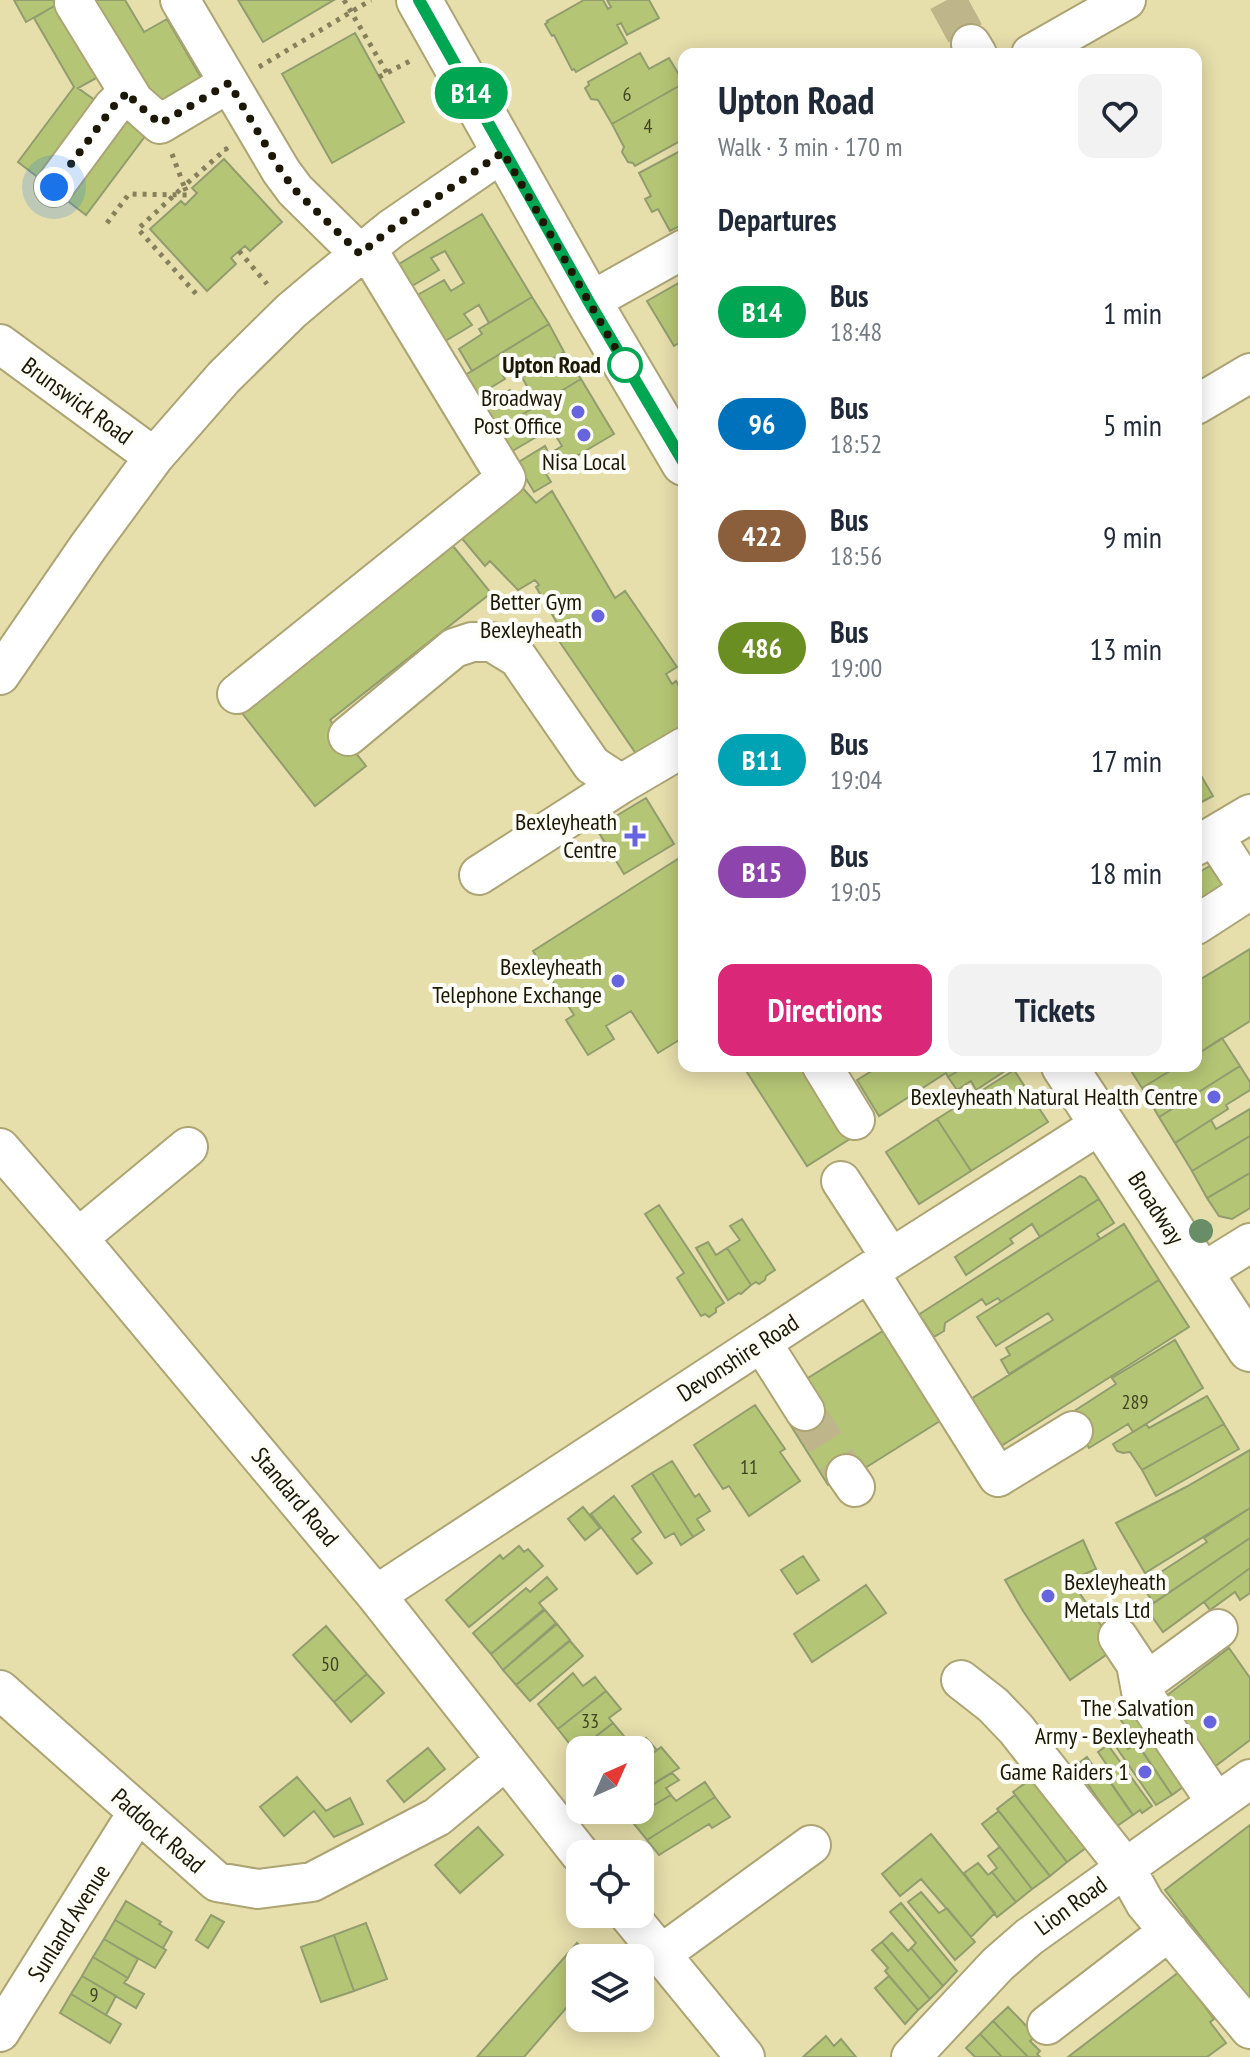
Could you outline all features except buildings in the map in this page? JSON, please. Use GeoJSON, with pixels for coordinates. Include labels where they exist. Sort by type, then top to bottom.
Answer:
{"type":"FeatureCollection","features":[{"type":"Feature","properties":{"kind":"main road"},"geometry":{"type":"LineString","coordinates":[[419,0],[503,152],[678,453]]}},
{"type":"Feature","properties":{"kind":"main road","name":"Broadway"},"geometry":{"type":"LineString","coordinates":[[1068,1072],[1250,1349]]}},
{"type":"Feature","properties":{"kind":"street"},"geometry":{"type":"LineString","coordinates":[[180,0],[239,78],[288,180],[363,251],[506,478],[237,694]]}},
{"type":"Feature","properties":{"kind":"street"},"geometry":{"type":"LineString","coordinates":[[1042,48],[1126,0]]}},
{"type":"Feature","properties":{"kind":"street"},"geometry":{"type":"LineString","coordinates":[[74,3],[134,101],[160,124],[239,78]]}},
{"type":"Feature","properties":{"kind":"street"},"geometry":{"type":"LineString","coordinates":[[54,187],[113,107],[128,92]]}},
{"type":"Feature","properties":{"kind":"street"},"geometry":{"type":"LineString","coordinates":[[0,675],[154,457],[262,339],[291,311],[391,229],[503,152]]}},
{"type":"Feature","properties":{"kind":"street"},"geometry":{"type":"LineString","coordinates":[[589,302],[678,252]]}},
{"type":"Feature","properties":{"kind":"street","name":"Brunswick Road"},"geometry":{"type":"LineString","coordinates":[[0,344],[154,457]]}},
{"type":"Feature","properties":{"kind":"street"},"geometry":{"type":"LineString","coordinates":[[1202,401],[1250,373]]}},
{"type":"Feature","properties":{"kind":"street"},"geometry":{"type":"LineString","coordinates":[[348,736],[454,648],[472,642],[492,642],[518,658],[592,765],[621,784]]}},
{"type":"Feature","properties":{"kind":"street"},"geometry":{"type":"LineString","coordinates":[[479,875],[678,751]]}},
{"type":"Feature","properties":{"kind":"street"},"geometry":{"type":"LineString","coordinates":[[1202,921],[1250,891],[1205,841],[1250,814]]}},
{"type":"Feature","properties":{"kind":"street"},"geometry":{"type":"LineString","coordinates":[[826,1072],[855,1120]]}},
{"type":"Feature","properties":{"kind":"street","name":"Devonshire Road"},"geometry":{"type":"LineString","coordinates":[[376,1595],[1101,1124]]}},
{"type":"Feature","properties":{"kind":"street"},"geometry":{"type":"LineString","coordinates":[[78,1238],[188,1147]]}},
{"type":"Feature","properties":{"kind":"street","name":"Standard Road"},"geometry":{"type":"LineString","coordinates":[[0,1148],[376,1595],[569,1840]]}},
{"type":"Feature","properties":{"kind":"street"},"geometry":{"type":"LineString","coordinates":[[841,1181],[880,1265],[998,1477],[1073,1431]]}},
{"type":"Feature","properties":{"kind":"street"},"geometry":{"type":"LineString","coordinates":[[1200,1274],[1250,1243]]}},
{"type":"Feature","properties":{"kind":"street"},"geometry":{"type":"LineString","coordinates":[[762,1343],[805,1411]]}},
{"type":"Feature","properties":{"kind":"street"},"geometry":{"type":"LineString","coordinates":[[1141,1691],[1147,1681],[1218,1629]]}},
{"type":"Feature","properties":{"kind":"street"},"geometry":{"type":"LineString","coordinates":[[1118,1637],[1136,1664],[1141,1691],[1216,1802]]}},
{"type":"Feature","properties":{"kind":"street"},"geometry":{"type":"LineString","coordinates":[[961,1680],[993,1705],[1016,1729],[1125,1867],[1145,1903],[1250,2029]]}},
{"type":"Feature","properties":{"kind":"street","name":"Paddock Road"},"geometry":{"type":"LineString","coordinates":[[0,1690],[217,1882],[258,1889],[312,1882],[437,1817],[506,1760]]}},
{"type":"Feature","properties":{"kind":"street","name":"Lion Road"},"geometry":{"type":"LineString","coordinates":[[911,2057],[998,1964],[1029,1937],[1250,1779]]}},
{"type":"Feature","properties":{"kind":"street","name":"Sunland Avenue"},"geometry":{"type":"LineString","coordinates":[[0,2032],[137,1813]]}},
{"type":"Feature","properties":{"kind":"street"},"geometry":{"type":"LineString","coordinates":[[660,1955],[811,1845]]}},
{"type":"Feature","properties":{"kind":"street"},"geometry":{"type":"LineString","coordinates":[[639,1928],[745,2057]]}},
{"type":"Feature","properties":{"kind":"street"},"geometry":{"type":"LineString","coordinates":[[1047,2025],[1169,1931]]}},
{"type":"Feature","properties":{"kind":"path"},"geometry":{"type":"LineString","coordinates":[[344,0],[387,73]]}},
{"type":"Feature","properties":{"kind":"path"},"geometry":{"type":"LineString","coordinates":[[239,78],[371,0]]}},
{"type":"Feature","properties":{"kind":"path"},"geometry":{"type":"LineString","coordinates":[[379,77],[420,55]]}},
{"type":"Feature","properties":{"kind":"path"},"geometry":{"type":"LineString","coordinates":[[160,124],[184,186],[138,229],[198,296]]}},
{"type":"Feature","properties":{"kind":"path"},"geometry":{"type":"LineString","coordinates":[[107,223],[129,194],[174,195]]}},
{"type":"Feature","properties":{"kind":"tunnel"},"geometry":{"type":"LineString","coordinates":[[947,0],[971,44]]}},
{"type":"Feature","properties":{"kind":"tunnel"},"geometry":{"type":"LineString","coordinates":[[805,1411],[846,1474]]}},
{"type":"Feature","properties":{"kind":"bus line","name":"B14"},"geometry":{"type":"LineString","coordinates":[[419,0],[503,152],[678,453]]}},
{"type":"Feature","properties":{"kind":"place","name":"Upton Road"},"geometry":{"type":"Point","coordinates":[625,365]}},
{"type":"Feature","properties":{"kind":"place","name":"Broadway Post Office"},"geometry":{"type":"Point","coordinates":[578,412]}},
{"type":"Feature","properties":{"kind":"place","name":"Nisa Local"},"geometry":{"type":"Point","coordinates":[584,435]}},
{"type":"Feature","properties":{"kind":"place","name":"Better Gym Bexleyheath"},"geometry":{"type":"Point","coordinates":[598,616]}},
{"type":"Feature","properties":{"kind":"place","name":"Bexleyheath Centre"},"geometry":{"type":"Point","coordinates":[635,836]}},
{"type":"Feature","properties":{"kind":"place","name":"Bexleyheath Telephone Exchange"},"geometry":{"type":"Point","coordinates":[618,981]}},
{"type":"Feature","properties":{"kind":"place","name":"Bexleyheath Natural Health Centre"},"geometry":{"type":"Point","coordinates":[1214,1097]}},
{"type":"Feature","properties":{"kind":"place","name":"Bexleyheath Metals Ltd"},"geometry":{"type":"Point","coordinates":[1048,1596]}},
{"type":"Feature","properties":{"kind":"place","name":"The Salvation Army - Bexleyheath"},"geometry":{"type":"Point","coordinates":[1210,1722]}},
{"type":"Feature","properties":{"kind":"place","name":"Game Raiders 1"},"geometry":{"type":"Point","coordinates":[1145,1772]}},
{"type":"Feature","properties":{"kind":"route"},"geometry":{"type":"LineString","coordinates":[[54,187],[113,107],[128,92],[160,124],[229,83],[295,190],[360,254],[503,152],[625,365]]}}]}
